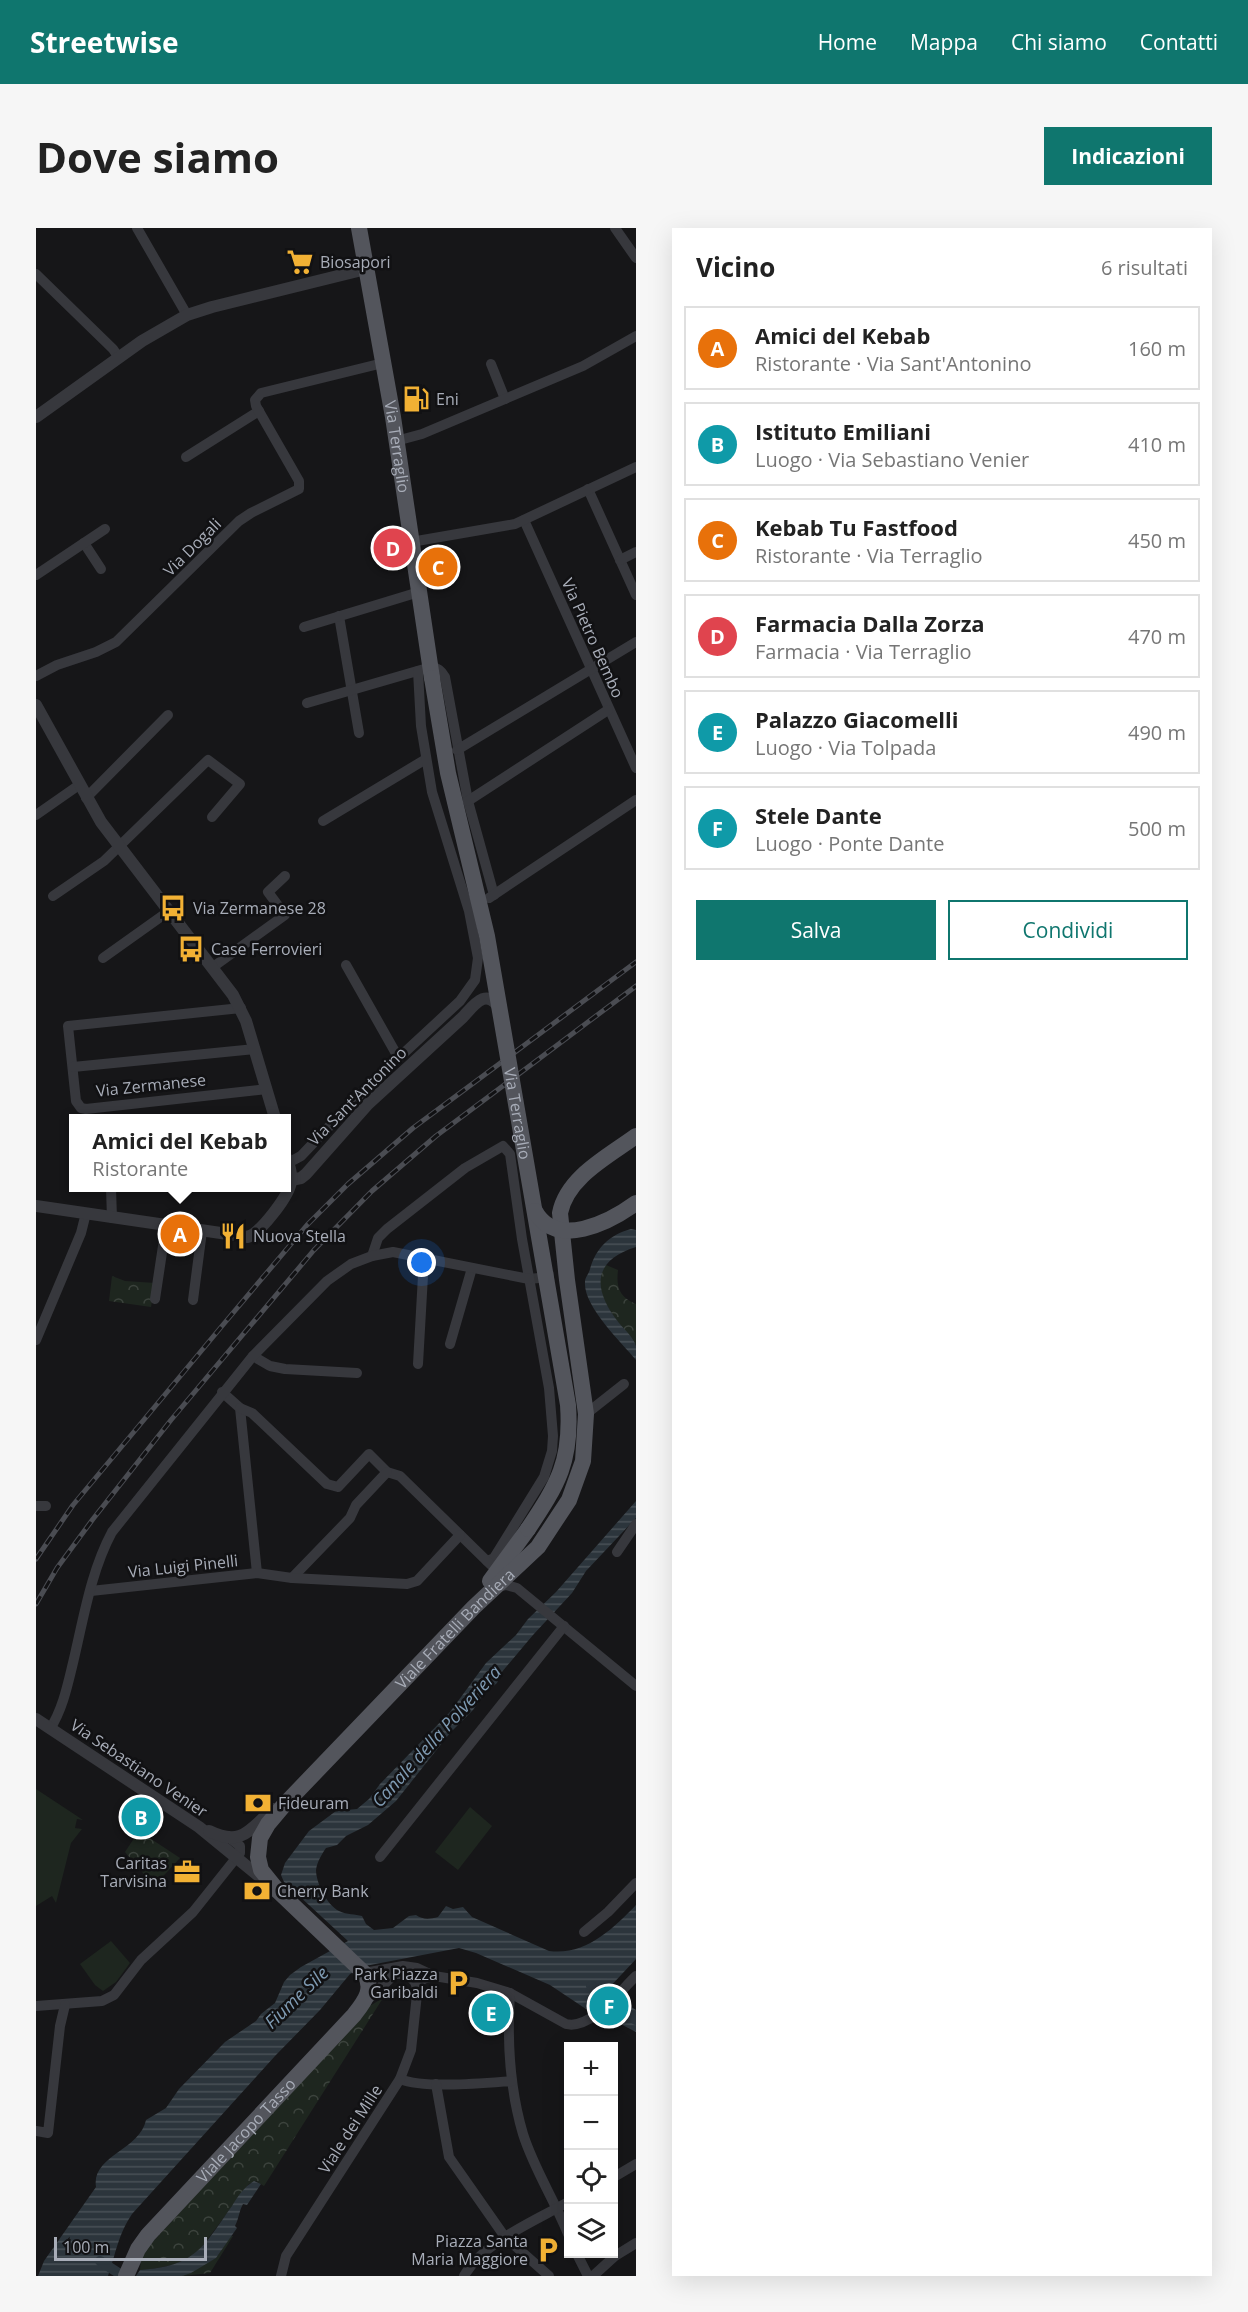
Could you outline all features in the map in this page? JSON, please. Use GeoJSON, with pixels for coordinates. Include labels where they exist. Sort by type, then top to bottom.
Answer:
{"type":"FeatureCollection","features":[{"type":"Feature","properties":{"kind":"main road","name":"Via Terraglio"},"geometry":{"type":"LineString","coordinates":[[359,228],[396,441],[419,592],[427,672],[448,773],[482,910],[568,1406],[570,1434],[560,1478],[553,1492],[520,1528],[515,1549],[494,1564],[474,1607]]}},
{"type":"Feature","properties":{"kind":"main road","name":"Viale Fratelli Bandiera"},"geometry":{"type":"LineString","coordinates":[[364,1973],[321,1930],[278,1892],[261,1870],[258,1857],[260,1838],[273,1818],[317,1771],[474,1607],[538,1547],[569,1500],[583,1461],[586,1414],[560,1213],[565,1196],[583,1176],[636,1136]]}},
{"type":"Feature","properties":{"kind":"main road"},"geometry":{"type":"LineString","coordinates":[[535,1210],[546,1225],[564,1231],[602,1223],[636,1203]]}},
{"type":"Feature","properties":{"kind":"main road"},"geometry":{"type":"LineString","coordinates":[[364,1973],[369,1988],[364,2003]]}},
{"type":"Feature","properties":{"kind":"main road","name":"Viale Jacopo Tasso"},"geometry":{"type":"LineString","coordinates":[[126,2276],[132,2260],[148,2235],[364,2003]]}},
{"type":"Feature","properties":{"kind":"street"},"geometry":{"type":"LineString","coordinates":[[137,228],[187,315]]}},
{"type":"Feature","properties":{"kind":"street"},"geometry":{"type":"LineString","coordinates":[[615,228],[636,258]]}},
{"type":"Feature","properties":{"kind":"street"},"geometry":{"type":"LineString","coordinates":[[36,417],[164,327],[187,315],[366,269]]}},
{"type":"Feature","properties":{"kind":"street"},"geometry":{"type":"LineString","coordinates":[[36,274],[113,349],[119,358]]}},
{"type":"Feature","properties":{"kind":"street"},"geometry":{"type":"LineString","coordinates":[[396,441],[412,438],[602,357],[636,336]]}},
{"type":"Feature","properties":{"kind":"street"},"geometry":{"type":"LineString","coordinates":[[186,457],[259,411],[255,400],[265,390],[383,363]]}},
{"type":"Feature","properties":{"kind":"street"},"geometry":{"type":"LineString","coordinates":[[491,364],[505,399]]}},
{"type":"Feature","properties":{"kind":"street","name":"Via Dogali"},"geometry":{"type":"LineString","coordinates":[[36,676],[57,664],[96,652],[116,642],[239,521],[299,489],[299,481],[259,411]]}},
{"type":"Feature","properties":{"kind":"street"},"geometry":{"type":"LineString","coordinates":[[411,542],[506,526],[524,520],[636,467]]}},
{"type":"Feature","properties":{"kind":"street"},"geometry":{"type":"LineString","coordinates":[[588,489],[636,595]]}},
{"type":"Feature","properties":{"kind":"street","name":"Via Pietro Bembo"},"geometry":{"type":"LineString","coordinates":[[524,520],[636,768]]}},
{"type":"Feature","properties":{"kind":"street"},"geometry":{"type":"LineString","coordinates":[[36,575],[105,529]]}},
{"type":"Feature","properties":{"kind":"street"},"geometry":{"type":"LineString","coordinates":[[84,543],[101,569]]}},
{"type":"Feature","properties":{"kind":"street"},"geometry":{"type":"LineString","coordinates":[[620,561],[636,552]]}},
{"type":"Feature","properties":{"kind":"street"},"geometry":{"type":"LineString","coordinates":[[304,627],[419,592]]}},
{"type":"Feature","properties":{"kind":"street"},"geometry":{"type":"LineString","coordinates":[[339,616],[359,733]]}},
{"type":"Feature","properties":{"kind":"street"},"geometry":{"type":"LineString","coordinates":[[457,750],[636,642]]}},
{"type":"Feature","properties":{"kind":"street"},"geometry":{"type":"LineString","coordinates":[[307,703],[437,668],[445,677],[468,801],[494,895]]}},
{"type":"Feature","properties":{"kind":"street","name":"Via Terraglio"},"geometry":{"type":"LineString","coordinates":[[291,1159],[301,1156],[364,1090],[460,1001],[475,980],[478,958],[469,911],[432,792],[426,759],[421,726],[427,672]]}},
{"type":"Feature","properties":{"kind":"street"},"geometry":{"type":"LineString","coordinates":[[36,705],[86,798],[118,846],[213,967],[241,1008],[274,1114]]}},
{"type":"Feature","properties":{"kind":"street"},"geometry":{"type":"LineString","coordinates":[[468,801],[608,710]]}},
{"type":"Feature","properties":{"kind":"street"},"geometry":{"type":"LineString","coordinates":[[86,798],[168,715]]}},
{"type":"Feature","properties":{"kind":"street"},"geometry":{"type":"LineString","coordinates":[[323,821],[426,759]]}},
{"type":"Feature","properties":{"kind":"street"},"geometry":{"type":"LineString","coordinates":[[53,896],[104,861],[208,760],[240,784],[212,817]]}},
{"type":"Feature","properties":{"kind":"street"},"geometry":{"type":"LineString","coordinates":[[36,815],[79,785]]}},
{"type":"Feature","properties":{"kind":"street"},"geometry":{"type":"LineString","coordinates":[[469,911],[636,800]]}},
{"type":"Feature","properties":{"kind":"street"},"geometry":{"type":"LineString","coordinates":[[213,967],[285,915],[268,892],[285,876]]}},
{"type":"Feature","properties":{"kind":"street"},"geometry":{"type":"LineString","coordinates":[[103,958],[169,911]]}},
{"type":"Feature","properties":{"kind":"street"},"geometry":{"type":"LineString","coordinates":[[345,965],[398,1057]]}},
{"type":"Feature","properties":{"kind":"street","name":"Via Sant'Antonino"},"geometry":{"type":"LineString","coordinates":[[291,1180],[301,1178],[368,1104],[463,1017],[473,1005],[480,1000],[488,999],[493,1001],[500,1010]]}},
{"type":"Feature","properties":{"kind":"street","name":"Via Zermanese"},"geometry":{"type":"LineString","coordinates":[[241,1008],[68,1026],[76,1101],[86,1109],[267,1089]]}},
{"type":"Feature","properties":{"kind":"street","name":"Via Zermanese"},"geometry":{"type":"LineString","coordinates":[[73,1067],[255,1049]]}},
{"type":"Feature","properties":{"kind":"street","name":"Viale Fratelli Bandiera"},"geometry":{"type":"LineString","coordinates":[[372,1256],[378,1238],[387,1229],[465,1168],[503,1146],[510,1154],[529,1279],[549,1388],[553,1436],[552,1451],[544,1477],[520,1528],[494,1558],[494,1564]]}},
{"type":"Feature","properties":{"kind":"street"},"geometry":{"type":"LineString","coordinates":[[111,1192],[112,1218]]}},
{"type":"Feature","properties":{"kind":"street"},"geometry":{"type":"LineString","coordinates":[[36,1206],[241,1237],[254,1235],[286,1192]]}},
{"type":"Feature","properties":{"kind":"street"},"geometry":{"type":"LineString","coordinates":[[36,1340],[58,1283],[81,1233],[86,1213]]}},
{"type":"Feature","properties":{"kind":"street"},"geometry":{"type":"LineString","coordinates":[[155,1299],[166,1226]]}},
{"type":"Feature","properties":{"kind":"street"},"geometry":{"type":"LineString","coordinates":[[193,1300],[202,1231]]}},
{"type":"Feature","properties":{"kind":"street"},"geometry":{"type":"LineString","coordinates":[[50,1729],[66,1691],[103,1548],[112,1532],[222,1392],[253,1356],[327,1281],[351,1264],[372,1256],[393,1252],[529,1279]]}},
{"type":"Feature","properties":{"kind":"street"},"geometry":{"type":"LineString","coordinates":[[418,1364],[424,1258]]}},
{"type":"Feature","properties":{"kind":"street"},"geometry":{"type":"LineString","coordinates":[[450,1344],[472,1268]]}},
{"type":"Feature","properties":{"kind":"street"},"geometry":{"type":"LineString","coordinates":[[253,1356],[270,1366],[285,1370],[357,1374]]}},
{"type":"Feature","properties":{"kind":"street"},"geometry":{"type":"LineString","coordinates":[[586,1414],[624,1384]]}},
{"type":"Feature","properties":{"kind":"street"},"geometry":{"type":"LineString","coordinates":[[222,1392],[240,1408],[252,1413],[327,1484],[338,1487],[369,1454],[387,1472],[400,1476],[494,1564]]}},
{"type":"Feature","properties":{"kind":"street","name":"Via Luigi Pinelli"},"geometry":{"type":"LineString","coordinates":[[91,1590],[257,1573],[240,1408]]}},
{"type":"Feature","properties":{"kind":"street"},"geometry":{"type":"LineString","coordinates":[[292,1578],[350,1518],[356,1506],[387,1472]]}},
{"type":"Feature","properties":{"kind":"street"},"geometry":{"type":"LineString","coordinates":[[617,1552],[636,1524]]}},
{"type":"Feature","properties":{"kind":"street"},"geometry":{"type":"LineString","coordinates":[[257,1573],[292,1578],[407,1584],[417,1581],[460,1534]]}},
{"type":"Feature","properties":{"kind":"street"},"geometry":{"type":"LineString","coordinates":[[493,1589],[501,1586],[514,1587],[636,1686]]}},
{"type":"Feature","properties":{"kind":"street"},"geometry":{"type":"LineString","coordinates":[[380,1857],[562,1625]]}},
{"type":"Feature","properties":{"kind":"street","name":"Via Sebastiano Venier"},"geometry":{"type":"LineString","coordinates":[[36,1719],[199,1827],[236,1845],[278,1892]]}},
{"type":"Feature","properties":{"kind":"street"},"geometry":{"type":"LineString","coordinates":[[36,2006],[102,2001],[114,1995],[141,1960],[194,1912],[236,1845],[317,1771]]}},
{"type":"Feature","properties":{"kind":"street"},"geometry":{"type":"LineString","coordinates":[[584,1932],[608,1912],[636,1883]]}},
{"type":"Feature","properties":{"kind":"street"},"geometry":{"type":"LineString","coordinates":[[364,1973],[403,1966],[417,1968],[434,1976],[477,1983],[510,1993],[566,2024],[573,2025],[591,2018],[636,1976]]}},
{"type":"Feature","properties":{"kind":"street","name":"Viale Jacopo Tasso"},"geometry":{"type":"LineString","coordinates":[[364,2003],[391,1977],[399,1973],[410,1976],[417,1988]]}},
{"type":"Feature","properties":{"kind":"street"},"geometry":{"type":"LineString","coordinates":[[417,1988],[423,1979],[434,1976]]}},
{"type":"Feature","properties":{"kind":"street","name":"Viale dei Mille"},"geometry":{"type":"LineString","coordinates":[[281,2276],[286,2256],[400,2079],[411,2050],[417,1988]]}},
{"type":"Feature","properties":{"kind":"street"},"geometry":{"type":"LineString","coordinates":[[510,1993],[508,2015],[512,2081],[524,2136],[564,2226]]}},
{"type":"Feature","properties":{"kind":"street"},"geometry":{"type":"LineString","coordinates":[[36,2132],[48,2133],[60,2026],[65,2005]]}},
{"type":"Feature","properties":{"kind":"street"},"geometry":{"type":"LineString","coordinates":[[400,2079],[415,2083],[436,2084],[512,2081]]}},
{"type":"Feature","properties":{"kind":"street"},"geometry":{"type":"LineString","coordinates":[[436,2084],[449,2157],[505,2237],[549,2276]]}},
{"type":"Feature","properties":{"kind":"street"},"geometry":{"type":"LineString","coordinates":[[618,2174],[636,2164]]}},
{"type":"Feature","properties":{"kind":"street"},"geometry":{"type":"LineString","coordinates":[[464,2276],[481,2256],[505,2237],[565,2204]]}},
{"type":"Feature","properties":{"kind":"street"},"geometry":{"type":"LineString","coordinates":[[593,2276],[615,2256],[636,2243]]}},
{"type":"Feature","properties":{"kind":"street"},"geometry":{"type":"LineString","coordinates":[[579,2258],[588,2276]]}},
{"type":"Feature","properties":{"kind":"green space"},"geometry":{"type":"Polygon","coordinates":[[[606,1265],[618,1270],[618,1282],[622,1295],[636,1304],[636,1345],[615,1318],[602,1295],[599,1284],[600,1274],[606,1265]]]}},
{"type":"Feature","properties":{"kind":"green space"},"geometry":{"type":"Polygon","coordinates":[[[112,1276],[125,1281],[155,1283],[151,1307],[109,1301],[112,1276]]]}},
{"type":"Feature","properties":{"kind":"green space"},"geometry":{"type":"Polygon","coordinates":[[[36,1789],[83,1820],[77,1819],[75,1828],[82,1829],[71,1843],[56,1903],[52,1896],[36,1906],[36,1789]]]}},
{"type":"Feature","properties":{"kind":"green space"},"geometry":{"type":"Polygon","coordinates":[[[470,1807],[492,1826],[458,1870],[435,1852],[470,1807]]]}},
{"type":"Feature","properties":{"kind":"green space"},"geometry":{"type":"Polygon","coordinates":[[[139,1831],[180,1858],[154,1886],[125,1852],[139,1831]]]}},
{"type":"Feature","properties":{"kind":"green space"},"geometry":{"type":"Polygon","coordinates":[[[111,1941],[130,1963],[116,1982],[103,1991],[95,1985],[80,1964],[111,1941]]]}},
{"type":"Feature","properties":{"kind":"green space"},"geometry":{"type":"Polygon","coordinates":[[[383,1998],[264,2186],[256,2181],[249,2184],[198,2252],[170,2265],[140,2270],[141,2258],[148,2247],[368,2007],[383,1998]]]}},
{"type":"Feature","properties":{"kind":"green space"},"geometry":{"type":"Polygon","coordinates":[[[233,2236],[210,2273],[182,2276],[216,2258],[233,2236]]]}},
{"type":"Feature","properties":{"kind":"water"},"geometry":{"type":"Polygon","coordinates":[[[631,1229],[636,1230],[636,1247],[621,1253],[604,1268],[601,1288],[610,1311],[635,1343],[636,1360],[596,1312],[586,1292],[585,1282],[593,1261],[604,1243],[631,1229]]]}},
{"type":"Feature","properties":{"kind":"water"},"geometry":{"type":"Polygon","coordinates":[[[636,1501],[636,1518],[586,1571],[572,1593],[501,1673],[497,1683],[484,1694],[473,1710],[450,1733],[396,1801],[368,1825],[346,1836],[337,1845],[326,1848],[319,1861],[316,1875],[330,1904],[342,1912],[362,1916],[366,1924],[374,1930],[393,1928],[409,1916],[416,1915],[427,1919],[438,1917],[446,1906],[453,1909],[463,1907],[472,1917],[549,1951],[575,1949],[586,1945],[618,1923],[636,1905],[636,1959],[592,2006],[586,2009],[550,1985],[459,1948],[365,1966],[350,1974],[320,2010],[275,2056],[132,2214],[120,2237],[108,2276],[38,2276],[44,2261],[96,2187],[96,2176],[108,2160],[135,2139],[146,2120],[166,2108],[179,2089],[225,2042],[256,2021],[275,2003],[284,1982],[290,1975],[348,1941],[284,1882],[281,1875],[285,1863],[309,1831],[336,1811],[357,1809],[369,1799],[380,1784],[450,1712],[486,1663],[556,1592],[636,1501]]]}},
{"type":"Feature","properties":{"kind":"water"},"geometry":{"type":"Polygon","coordinates":[[[619,1999],[636,2010],[636,2032],[603,2015],[619,1999]]]}},
{"type":"Feature","properties":{"kind":"water"},"geometry":{"type":"Polygon","coordinates":[[[254,2181],[261,2184],[247,2205],[243,2204],[235,2226],[237,2228],[216,2258],[182,2276],[136,2276],[140,2270],[174,2264],[196,2252],[213,2233],[242,2192],[254,2181]]]}},
{"type":"Feature","properties":{"kind":"waterway"},"geometry":{"type":"LineString","coordinates":[[591,1986],[636,2020]]}},
{"type":"Feature","properties":{"kind":"waterway"},"geometry":{"type":"LineString","coordinates":[[100,2261],[123,2276]]}},
{"type":"Feature","properties":{"kind":"tunnel"},"geometry":{"type":"LineString","coordinates":[[529,1279],[567,1275]]}},
{"type":"Feature","properties":{"kind":"railway"},"geometry":{"type":"LineString","coordinates":[[36,1559],[73,1505],[307,1225],[348,1184],[413,1128],[636,962]]}},
{"type":"Feature","properties":{"kind":"railway"},"geometry":{"type":"LineString","coordinates":[[36,1604],[57,1568],[93,1519],[171,1420],[314,1250],[372,1191],[436,1136],[636,986]]}},
{"type":"Feature","properties":{"kind":"place","name":"Biosapori"},"geometry":{"type":"Point","coordinates":[300,262]}},
{"type":"Feature","properties":{"kind":"place","name":"Eni"},"geometry":{"type":"Point","coordinates":[416,399]}},
{"type":"Feature","properties":{"kind":"place","name":"Farmacia Dalla Zorza"},"geometry":{"type":"Point","coordinates":[393,548]}},
{"type":"Feature","properties":{"kind":"place","name":"Kebab Tu Fastfood"},"geometry":{"type":"Point","coordinates":[438,567]}},
{"type":"Feature","properties":{"kind":"place","name":"Via Zermanese 28"},"geometry":{"type":"Point","coordinates":[173,908]}},
{"type":"Feature","properties":{"kind":"place","name":"Case Ferrovieri"},"geometry":{"type":"Point","coordinates":[191,949]}},
{"type":"Feature","properties":{"kind":"place","name":"Amici del Kebab"},"geometry":{"type":"Point","coordinates":[180,1234]}},
{"type":"Feature","properties":{"kind":"place","name":"Nuova Stella"},"geometry":{"type":"Point","coordinates":[233,1236]}},
{"type":"Feature","properties":{"kind":"place","name":"Fideuram"},"geometry":{"type":"Point","coordinates":[258,1803]}},
{"type":"Feature","properties":{"kind":"place","name":"Istituto Emiliani"},"geometry":{"type":"Point","coordinates":[141,1817]}},
{"type":"Feature","properties":{"kind":"place","name":"Caritas Tarvisina"},"geometry":{"type":"Point","coordinates":[187,1872]}},
{"type":"Feature","properties":{"kind":"place","name":"Cherry Bank"},"geometry":{"type":"Point","coordinates":[257,1891]}},
{"type":"Feature","properties":{"kind":"place","name":"Park Piazza Garibaldi"},"geometry":{"type":"Point","coordinates":[458,1983]}},
{"type":"Feature","properties":{"kind":"place","name":"Stele Dante"},"geometry":{"type":"Point","coordinates":[609,2006]}},
{"type":"Feature","properties":{"kind":"place","name":"Palazzo Giacomelli"},"geometry":{"type":"Point","coordinates":[491,2013]}},
{"type":"Feature","properties":{"kind":"place","name":"Piazza Santa Maria Maggiore"},"geometry":{"type":"Point","coordinates":[548,2250]}},
{"type":"Feature","properties":{"kind":"water label","name":"Canale della Polveriera"},"geometry":{"type":"Point","coordinates":[436,1736]}},
{"type":"Feature","properties":{"kind":"water label","name":"Fiume Sile"},"geometry":{"type":"Point","coordinates":[296,1997]}}]}
